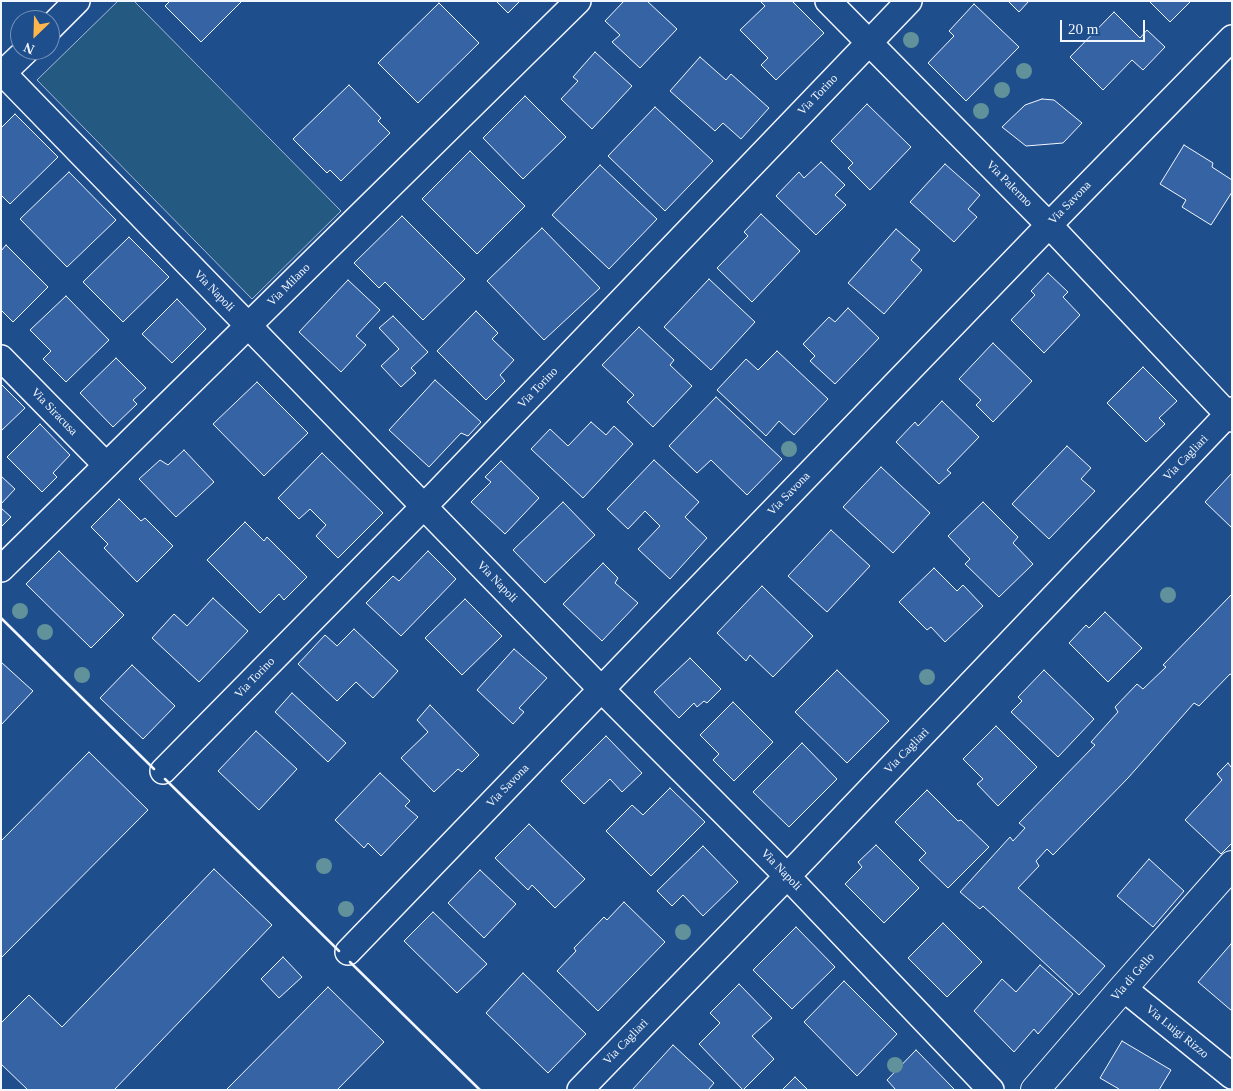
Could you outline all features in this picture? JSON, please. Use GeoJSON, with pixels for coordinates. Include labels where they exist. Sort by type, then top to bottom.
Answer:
{"type":"FeatureCollection","features":[{"type":"Feature","properties":{"kind":"street"},"geometry":{"type":"LineString","coordinates":[[60,18],[77,1]]}},
{"type":"Feature","properties":{"kind":"street","name":"Via Milano"},"geometry":{"type":"LineString","coordinates":[[1,569],[578,1]]}},
{"type":"Feature","properties":{"kind":"street","name":"Via Palermo"},"geometry":{"type":"LineString","coordinates":[[828,1],[1230,414]]}},
{"type":"Feature","properties":{"kind":"street","name":"Via Torino"},"geometry":{"type":"LineString","coordinates":[[163,771],[424,506],[909,1]]}},
{"type":"Feature","properties":{"kind":"street","name":"Via Savona"},"geometry":{"type":"LineString","coordinates":[[348,952],[1048,225],[1232,38]]}},
{"type":"Feature","properties":{"kind":"street"},"geometry":{"type":"LineString","coordinates":[[2,73],[16,60]]}},
{"type":"Feature","properties":{"kind":"street","name":"Via Napoli"},"geometry":{"type":"LineString","coordinates":[[2,73],[601,689],[787,876],[991,1090]]}},
{"type":"Feature","properties":{"kind":"street","name":"Via Siracusa"},"geometry":{"type":"LineString","coordinates":[[1,358],[106,465]]}},
{"type":"Feature","properties":{"kind":"street","name":"Via Cagliari"},"geometry":{"type":"LineString","coordinates":[[580,1090],[1230,414]]}},
{"type":"Feature","properties":{"kind":"street","name":"Via di Gello"},"geometry":{"type":"LineString","coordinates":[[1035,1090],[1122,988],[1232,865]]}},
{"type":"Feature","properties":{"kind":"street","name":"Via Luigi Rizzo"},"geometry":{"type":"LineString","coordinates":[[1122,988],[1232,1076]]}},
{"type":"Feature","properties":{"kind":"shaded area"},"geometry":{"type":"Polygon","coordinates":[[[118,1],[134,1],[341,211],[252,299],[37,80],[58,60],[60,60],[60,58],[118,1]]]}},
{"type":"Feature","properties":{"kind":"building"},"geometry":{"type":"Polygon","coordinates":[[[170,1],[242,1],[201,42],[165,6],[170,1]]]}},
{"type":"Feature","properties":{"kind":"building"},"geometry":{"type":"Polygon","coordinates":[[[496,1],[520,1],[508,13],[496,1]]]}},
{"type":"Feature","properties":{"kind":"building"},"geometry":{"type":"Polygon","coordinates":[[[624,1],[647,1],[677,29],[640,68],[612,42],[620,35],[605,21],[624,1]]]}},
{"type":"Feature","properties":{"kind":"building"},"geometry":{"type":"Polygon","coordinates":[[[760,1],[792,1],[824,33],[776,80],[761,65],[768,58],[740,30],[765,6],[760,1]]]}},
{"type":"Feature","properties":{"kind":"building"},"geometry":{"type":"Polygon","coordinates":[[[1008,1],[1029,1],[1019,12],[1008,1]]]}},
{"type":"Feature","properties":{"kind":"building"},"geometry":{"type":"Polygon","coordinates":[[[1149,1],[1191,1],[1170,22],[1149,1]]]}},
{"type":"Feature","properties":{"kind":"building"},"geometry":{"type":"Polygon","coordinates":[[[439,3],[479,43],[418,103],[378,63],[439,3]]]}},
{"type":"Feature","properties":{"kind":"building"},"geometry":{"type":"Polygon","coordinates":[[[974,4],[1019,47],[966,101],[928,63],[954,36],[949,31],[974,4]]]}},
{"type":"Feature","properties":{"kind":"building"},"geometry":{"type":"Polygon","coordinates":[[[1114,12],[1140,38],[1147,30],[1165,47],[1143,70],[1132,60],[1103,90],[1070,57],[1114,12]]]}},
{"type":"Feature","properties":{"kind":"building"},"geometry":{"type":"Polygon","coordinates":[[[595,52],[632,86],[592,129],[561,99],[578,81],[573,77],[595,52]]]}},
{"type":"Feature","properties":{"kind":"building"},"geometry":{"type":"Polygon","coordinates":[[[700,57],[726,80],[731,74],[769,108],[741,139],[723,123],[715,131],[670,91],[700,57]]]}},
{"type":"Feature","properties":{"kind":"building"},"geometry":{"type":"Polygon","coordinates":[[[349,85],[381,118],[378,121],[390,133],[341,181],[330,170],[327,173],[293,139],[349,85]]]}},
{"type":"Feature","properties":{"kind":"building"},"geometry":{"type":"Polygon","coordinates":[[[525,96],[566,137],[523,179],[483,138],[525,96]]]}},
{"type":"Feature","properties":{"kind":"building"},"geometry":{"type":"Polygon","coordinates":[[[1042,99],[1054,100],[1082,123],[1063,143],[1026,146],[1002,127],[1025,105],[1042,99]]]}},
{"type":"Feature","properties":{"kind":"building"},"geometry":{"type":"Polygon","coordinates":[[[867,104],[911,147],[870,190],[848,168],[853,163],[831,141],[867,104]]]}},
{"type":"Feature","properties":{"kind":"building"},"geometry":{"type":"Polygon","coordinates":[[[655,107],[713,161],[665,211],[608,156],[655,107]]]}},
{"type":"Feature","properties":{"kind":"building"},"geometry":{"type":"Polygon","coordinates":[[[15,114],[58,157],[10,204],[1,195],[1,128],[15,114]]]}},
{"type":"Feature","properties":{"kind":"building"},"geometry":{"type":"Polygon","coordinates":[[[1184,145],[1213,163],[1212,167],[1232,180],[1232,192],[1211,225],[1182,207],[1186,200],[1160,184],[1184,145]]]}},
{"type":"Feature","properties":{"kind":"building"},"geometry":{"type":"Polygon","coordinates":[[[470,151],[525,206],[477,254],[422,199],[470,151]]]}},
{"type":"Feature","properties":{"kind":"building"},"geometry":{"type":"Polygon","coordinates":[[[821,162],[845,185],[835,195],[846,205],[816,235],[776,196],[799,172],[804,178],[821,162]]]}},
{"type":"Feature","properties":{"kind":"building"},"geometry":{"type":"Polygon","coordinates":[[[945,164],[980,195],[968,209],[977,217],[954,242],[910,202],[945,164]]]}},
{"type":"Feature","properties":{"kind":"building"},"geometry":{"type":"Polygon","coordinates":[[[600,165],[657,219],[609,269],[552,215],[600,165]]]}},
{"type":"Feature","properties":{"kind":"building"},"geometry":{"type":"Polygon","coordinates":[[[69,172],[116,220],[67,267],[20,219],[69,172]]]}},
{"type":"Feature","properties":{"kind":"building"},"geometry":{"type":"Polygon","coordinates":[[[761,214],[800,251],[752,302],[717,268],[748,236],[744,232],[761,214]]]}},
{"type":"Feature","properties":{"kind":"building"},"geometry":{"type":"Polygon","coordinates":[[[402,216],[465,279],[423,320],[385,282],[379,288],[354,263],[402,216]]]}},
{"type":"Feature","properties":{"kind":"building"},"geometry":{"type":"Polygon","coordinates":[[[542,228],[600,288],[544,340],[487,281],[542,228]]]}},
{"type":"Feature","properties":{"kind":"building"},"geometry":{"type":"Polygon","coordinates":[[[896,229],[920,250],[911,260],[922,270],[884,314],[848,283],[896,229]]]}},
{"type":"Feature","properties":{"kind":"building"},"geometry":{"type":"Polygon","coordinates":[[[129,237],[169,277],[123,322],[83,282],[129,237]]]}},
{"type":"Feature","properties":{"kind":"building"},"geometry":{"type":"Polygon","coordinates":[[[6,245],[48,287],[13,322],[1,310],[1,251],[6,245]]]}},
{"type":"Feature","properties":{"kind":"building"},"geometry":{"type":"Polygon","coordinates":[[[1048,273],[1068,292],[1063,297],[1080,315],[1044,353],[1011,320],[1035,295],[1031,291],[1048,273]]]}},
{"type":"Feature","properties":{"kind":"building"},"geometry":{"type":"Polygon","coordinates":[[[709,279],[755,322],[711,370],[664,327],[709,279]]]}},
{"type":"Feature","properties":{"kind":"building"},"geometry":{"type":"Polygon","coordinates":[[[348,280],[380,310],[356,336],[366,345],[341,372],[299,332],[348,280]]]}},
{"type":"Feature","properties":{"kind":"building"},"geometry":{"type":"Polygon","coordinates":[[[66,296],[109,340],[66,382],[43,359],[51,351],[30,330],[66,296]]]}},
{"type":"Feature","properties":{"kind":"building"},"geometry":{"type":"Polygon","coordinates":[[[177,299],[206,329],[172,363],[142,334],[177,299]]]}},
{"type":"Feature","properties":{"kind":"building"},"geometry":{"type":"Polygon","coordinates":[[[848,308],[879,338],[835,384],[810,361],[815,356],[803,344],[829,317],[835,322],[848,308]]]}},
{"type":"Feature","properties":{"kind":"building"},"geometry":{"type":"Polygon","coordinates":[[[476,311],[498,333],[492,339],[514,360],[500,375],[505,381],[486,400],[437,351],[476,311]]]}},
{"type":"Feature","properties":{"kind":"building"},"geometry":{"type":"Polygon","coordinates":[[[393,316],[428,352],[411,368],[416,373],[401,387],[381,366],[399,349],[379,328],[393,316]]]}},
{"type":"Feature","properties":{"kind":"building"},"geometry":{"type":"Polygon","coordinates":[[[639,327],[674,360],[670,365],[692,386],[653,427],[627,402],[634,395],[602,365],[639,327]]]}},
{"type":"Feature","properties":{"kind":"building"},"geometry":{"type":"Polygon","coordinates":[[[993,343],[1032,381],[993,422],[976,405],[981,400],[959,379],[993,343]]]}},
{"type":"Feature","properties":{"kind":"building"},"geometry":{"type":"Polygon","coordinates":[[[777,351],[828,399],[794,435],[779,421],[766,436],[717,390],[746,359],[758,370],[777,351]]]}},
{"type":"Feature","properties":{"kind":"building"},"geometry":{"type":"Polygon","coordinates":[[[116,358],[146,388],[133,400],[137,404],[113,427],[80,393],[116,358]]]}},
{"type":"Feature","properties":{"kind":"building"},"geometry":{"type":"Polygon","coordinates":[[[1143,367],[1177,401],[1159,418],[1165,424],[1146,442],[1107,403],[1143,367]]]}},
{"type":"Feature","properties":{"kind":"building"},"geometry":{"type":"Polygon","coordinates":[[[435,380],[481,422],[468,436],[461,433],[429,467],[389,430],[435,380]]]}},
{"type":"Feature","properties":{"kind":"building"},"geometry":{"type":"Polygon","coordinates":[[[257,382],[308,433],[264,476],[213,424],[257,382]]]}},
{"type":"Feature","properties":{"kind":"building"},"geometry":{"type":"Polygon","coordinates":[[[1,384],[25,408],[1,431],[1,384]]]}},
{"type":"Feature","properties":{"kind":"building"},"geometry":{"type":"Polygon","coordinates":[[[716,397],[782,459],[747,495],[711,460],[697,473],[669,446],[716,397]]]}},
{"type":"Feature","properties":{"kind":"building"},"geometry":{"type":"Polygon","coordinates":[[[942,401],[979,437],[947,470],[951,473],[939,484],[896,442],[915,422],[918,426],[942,401]]]}},
{"type":"Feature","properties":{"kind":"building"},"geometry":{"type":"Polygon","coordinates":[[[591,422],[606,435],[614,426],[633,444],[583,498],[531,449],[550,429],[568,446],[591,422]]]}},
{"type":"Feature","properties":{"kind":"building"},"geometry":{"type":"Polygon","coordinates":[[[40,424],[70,455],[53,473],[57,477],[42,492],[7,457],[40,424]]]}},
{"type":"Feature","properties":{"kind":"building"},"geometry":{"type":"Polygon","coordinates":[[[1067,446],[1091,468],[1081,479],[1095,491],[1049,539],[1012,504],[1067,446]]]}},
{"type":"Feature","properties":{"kind":"building"},"geometry":{"type":"Polygon","coordinates":[[[184,450],[214,482],[176,517],[139,479],[160,460],[168,465],[184,450]]]}},
{"type":"Feature","properties":{"kind":"building"},"geometry":{"type":"Polygon","coordinates":[[[322,453],[383,513],[338,558],[316,536],[326,525],[310,509],[299,519],[278,498],[322,453]]]}},
{"type":"Feature","properties":{"kind":"building"},"geometry":{"type":"Polygon","coordinates":[[[654,460],[699,502],[685,517],[707,538],[670,579],[638,549],[660,526],[645,511],[628,529],[607,509],[654,460]]]}},
{"type":"Feature","properties":{"kind":"building"},"geometry":{"type":"Polygon","coordinates":[[[501,461],[539,498],[505,534],[471,502],[491,482],[485,477],[501,461]]]}},
{"type":"Feature","properties":{"kind":"building"},"geometry":{"type":"Polygon","coordinates":[[[881,467],[930,513],[893,553],[843,507],[881,467]]]}},
{"type":"Feature","properties":{"kind":"building"},"geometry":{"type":"Polygon","coordinates":[[[1232,473],[1232,528],[1205,502],[1232,473]]]}},
{"type":"Feature","properties":{"kind":"building"},"geometry":{"type":"Polygon","coordinates":[[[1,476],[15,489],[1,504],[1,476]]]}},
{"type":"Feature","properties":{"kind":"building"},"geometry":{"type":"Polygon","coordinates":[[[119,499],[141,521],[145,518],[173,546],[137,582],[104,548],[108,544],[91,527],[119,499]]]}},
{"type":"Feature","properties":{"kind":"building"},"geometry":{"type":"Polygon","coordinates":[[[563,502],[595,535],[545,583],[513,550],[563,502]]]}},
{"type":"Feature","properties":{"kind":"building"},"geometry":{"type":"Polygon","coordinates":[[[983,502],[1018,537],[1013,543],[1033,564],[999,597],[965,564],[970,559],[948,536],[983,502]]]}},
{"type":"Feature","properties":{"kind":"building"},"geometry":{"type":"Polygon","coordinates":[[[1,508],[11,517],[1,527],[1,508]]]}},
{"type":"Feature","properties":{"kind":"building"},"geometry":{"type":"Polygon","coordinates":[[[245,522],[264,541],[267,537],[307,577],[284,600],[279,594],[260,613],[207,560],[245,522]]]}},
{"type":"Feature","properties":{"kind":"building"},"geometry":{"type":"Polygon","coordinates":[[[831,530],[870,566],[827,612],[788,576],[831,530]]]}},
{"type":"Feature","properties":{"kind":"building"},"geometry":{"type":"Polygon","coordinates":[[[59,551],[124,615],[91,648],[26,584],[59,551]]]}},
{"type":"Feature","properties":{"kind":"building"},"geometry":{"type":"Polygon","coordinates":[[[428,551],[456,579],[401,636],[366,603],[393,576],[399,581],[428,551]]]}},
{"type":"Feature","properties":{"kind":"building"},"geometry":{"type":"Polygon","coordinates":[[[603,563],[618,578],[615,583],[638,603],[602,641],[563,604],[603,563]]]}},
{"type":"Feature","properties":{"kind":"building"},"geometry":{"type":"Polygon","coordinates":[[[934,568],[957,591],[963,585],[983,606],[945,642],[931,627],[927,630],[899,602],[934,568]]]}},
{"type":"Feature","properties":{"kind":"building"},"geometry":{"type":"Polygon","coordinates":[[[762,586],[813,636],[773,677],[750,655],[746,661],[717,633],[762,586]]]}},
{"type":"Feature","properties":{"kind":"building"},"geometry":{"type":"Polygon","coordinates":[[[1232,594],[1232,675],[1230,674],[1199,706],[1194,703],[1128,778],[1053,855],[1047,849],[1036,861],[1039,866],[1018,888],[1105,966],[1079,995],[983,906],[980,909],[960,892],[1010,837],[1013,841],[1025,828],[1019,823],[1095,745],[1091,742],[1118,712],[1115,707],[1137,684],[1143,689],[1166,667],[1163,665],[1232,594]]]}},
{"type":"Feature","properties":{"kind":"building"},"geometry":{"type":"Polygon","coordinates":[[[213,598],[248,631],[199,682],[152,638],[174,614],[187,626],[213,598]]]}},
{"type":"Feature","properties":{"kind":"building"},"geometry":{"type":"Polygon","coordinates":[[[465,599],[502,636],[462,675],[425,638],[465,599]]]}},
{"type":"Feature","properties":{"kind":"building"},"geometry":{"type":"Polygon","coordinates":[[[1105,612],[1142,648],[1108,682],[1069,643],[1086,625],[1089,628],[1105,612]]]}},
{"type":"Feature","properties":{"kind":"building"},"geometry":{"type":"Polygon","coordinates":[[[354,629],[398,671],[373,698],[356,682],[337,701],[298,664],[325,635],[337,646],[354,629]]]}},
{"type":"Feature","properties":{"kind":"building"},"geometry":{"type":"Polygon","coordinates":[[[514,649],[547,678],[519,708],[524,712],[513,724],[477,690],[514,649]]]}},
{"type":"Feature","properties":{"kind":"building"},"geometry":{"type":"Polygon","coordinates":[[[690,658],[721,689],[707,703],[704,701],[697,707],[694,703],[679,718],[654,692],[690,658]]]}},
{"type":"Feature","properties":{"kind":"building"},"geometry":{"type":"Polygon","coordinates":[[[1,662],[33,691],[1,725],[1,662]]]}},
{"type":"Feature","properties":{"kind":"building"},"geometry":{"type":"Polygon","coordinates":[[[132,665],[175,706],[143,739],[100,698],[132,665]]]}},
{"type":"Feature","properties":{"kind":"building"},"geometry":{"type":"Polygon","coordinates":[[[837,670],[889,721],[847,763],[795,712],[837,670]]]}},
{"type":"Feature","properties":{"kind":"building"},"geometry":{"type":"Polygon","coordinates":[[[1044,670],[1094,719],[1058,757],[1011,712],[1022,701],[1018,697],[1044,670]]]}},
{"type":"Feature","properties":{"kind":"building"},"geometry":{"type":"Polygon","coordinates":[[[292,693],[346,743],[328,762],[275,712],[292,693]]]}},
{"type":"Feature","properties":{"kind":"building"},"geometry":{"type":"Polygon","coordinates":[[[733,702],[773,742],[734,781],[713,760],[719,754],[700,735],[733,702]]]}},
{"type":"Feature","properties":{"kind":"building"},"geometry":{"type":"Polygon","coordinates":[[[430,705],[479,755],[462,772],[458,769],[434,792],[401,758],[428,732],[417,720],[430,705]]]}},
{"type":"Feature","properties":{"kind":"building"},"geometry":{"type":"Polygon","coordinates":[[[996,726],[1037,767],[998,806],[977,784],[983,779],[963,759],[996,726]]]}},
{"type":"Feature","properties":{"kind":"building"},"geometry":{"type":"Polygon","coordinates":[[[256,731],[297,769],[259,810],[218,771],[256,731]]]}},
{"type":"Feature","properties":{"kind":"building"},"geometry":{"type":"Polygon","coordinates":[[[606,736],[642,773],[622,792],[610,779],[584,804],[561,781],[606,736]]]}},
{"type":"Feature","properties":{"kind":"building"},"geometry":{"type":"Polygon","coordinates":[[[802,743],[837,779],[789,827],[753,792],[802,743]]]}},
{"type":"Feature","properties":{"kind":"building"},"geometry":{"type":"Polygon","coordinates":[[[89,752],[148,810],[1,958],[1,841],[89,752]]]}},
{"type":"Feature","properties":{"kind":"building"},"geometry":{"type":"Polygon","coordinates":[[[1228,763],[1232,766],[1232,843],[1221,854],[1185,820],[1222,780],[1217,774],[1228,763]]]}},
{"type":"Feature","properties":{"kind":"building"},"geometry":{"type":"Polygon","coordinates":[[[380,773],[410,801],[405,806],[418,817],[381,856],[368,843],[364,848],[335,820],[380,773]]]}},
{"type":"Feature","properties":{"kind":"building"},"geometry":{"type":"Polygon","coordinates":[[[670,788],[705,822],[651,876],[606,831],[632,805],[643,815],[670,788]]]}},
{"type":"Feature","properties":{"kind":"building"},"geometry":{"type":"Polygon","coordinates":[[[927,790],[958,821],[961,820],[989,847],[948,888],[919,860],[926,853],[895,822],[927,790]]]}},
{"type":"Feature","properties":{"kind":"building"},"geometry":{"type":"Polygon","coordinates":[[[529,824],[585,879],[555,908],[532,885],[528,890],[495,858],[529,824]]]}},
{"type":"Feature","properties":{"kind":"building"},"geometry":{"type":"Polygon","coordinates":[[[876,845],[919,888],[884,923],[845,884],[862,867],[858,862],[876,845]]]}},
{"type":"Feature","properties":{"kind":"building"},"geometry":{"type":"Polygon","coordinates":[[[703,846],[738,882],[703,916],[683,895],[672,906],[657,891],[703,846]]]}},
{"type":"Feature","properties":{"kind":"building"},"geometry":{"type":"Polygon","coordinates":[[[1149,859],[1184,891],[1153,927],[1117,896],[1149,859]]]}},
{"type":"Feature","properties":{"kind":"building"},"geometry":{"type":"Polygon","coordinates":[[[214,869],[272,925],[114,1090],[28,1090],[1,1064],[1,1023],[29,995],[62,1027],[214,869]]]}},
{"type":"Feature","properties":{"kind":"building"},"geometry":{"type":"Polygon","coordinates":[[[480,870],[516,904],[484,938],[448,903],[480,870]]]}},
{"type":"Feature","properties":{"kind":"building"},"geometry":{"type":"Polygon","coordinates":[[[624,902],[665,942],[598,1011],[557,971],[576,951],[574,948],[604,917],[607,920],[624,902]]]}},
{"type":"Feature","properties":{"kind":"building"},"geometry":{"type":"Polygon","coordinates":[[[433,912],[487,964],[457,993],[404,941],[433,912]]]}},
{"type":"Feature","properties":{"kind":"building"},"geometry":{"type":"Polygon","coordinates":[[[943,923],[982,962],[947,997],[908,958],[943,923]]]}},
{"type":"Feature","properties":{"kind":"building"},"geometry":{"type":"Polygon","coordinates":[[[796,927],[835,967],[792,1009],[753,970],[796,927]]]}},
{"type":"Feature","properties":{"kind":"building"},"geometry":{"type":"Polygon","coordinates":[[[1232,945],[1232,1011],[1198,982],[1232,945]]]}},
{"type":"Feature","properties":{"kind":"building"},"geometry":{"type":"Polygon","coordinates":[[[283,957],[302,977],[279,998],[261,979],[283,957]]]}},
{"type":"Feature","properties":{"kind":"building"},"geometry":{"type":"Polygon","coordinates":[[[1040,965],[1073,994],[1038,1034],[1034,1029],[1014,1052],[974,1011],[1002,979],[1016,992],[1040,965]]]}},
{"type":"Feature","properties":{"kind":"building"},"geometry":{"type":"Polygon","coordinates":[[[523,973],[586,1034],[548,1073],[486,1013],[523,973]]]}},
{"type":"Feature","properties":{"kind":"building"},"geometry":{"type":"Polygon","coordinates":[[[844,981],[897,1034],[857,1076],[804,1022],[844,981]]]}},
{"type":"Feature","properties":{"kind":"building"},"geometry":{"type":"Polygon","coordinates":[[[739,984],[772,1018],[752,1036],[774,1059],[743,1090],[699,1044],[720,1023],[710,1013],[739,984]]]}},
{"type":"Feature","properties":{"kind":"building"},"geometry":{"type":"Polygon","coordinates":[[[328,987],[384,1042],[337,1090],[226,1090],[328,987]]]}},
{"type":"Feature","properties":{"kind":"building"},"geometry":{"type":"Polygon","coordinates":[[[1122,1041],[1171,1070],[1159,1090],[1118,1090],[1100,1078],[1122,1041]]]}},
{"type":"Feature","properties":{"kind":"building"},"geometry":{"type":"Polygon","coordinates":[[[673,1045],[714,1083],[708,1090],[632,1090],[673,1045]]]}},
{"type":"Feature","properties":{"kind":"building"},"geometry":{"type":"Polygon","coordinates":[[[916,1050],[955,1090],[896,1090],[887,1080],[916,1050]]]}},
{"type":"Feature","properties":{"kind":"building"},"geometry":{"type":"Polygon","coordinates":[[[795,1077],[808,1090],[782,1090],[795,1077]]]}},
{"type":"Feature","properties":{"kind":"wall"},"geometry":{"type":"LineString","coordinates":[[1,618],[154,769]]}},
{"type":"Feature","properties":{"kind":"wall"},"geometry":{"type":"LineString","coordinates":[[165,779],[339,951]]}},
{"type":"Feature","properties":{"kind":"wall"},"geometry":{"type":"LineString","coordinates":[[350,962],[480,1090]]}}]}
